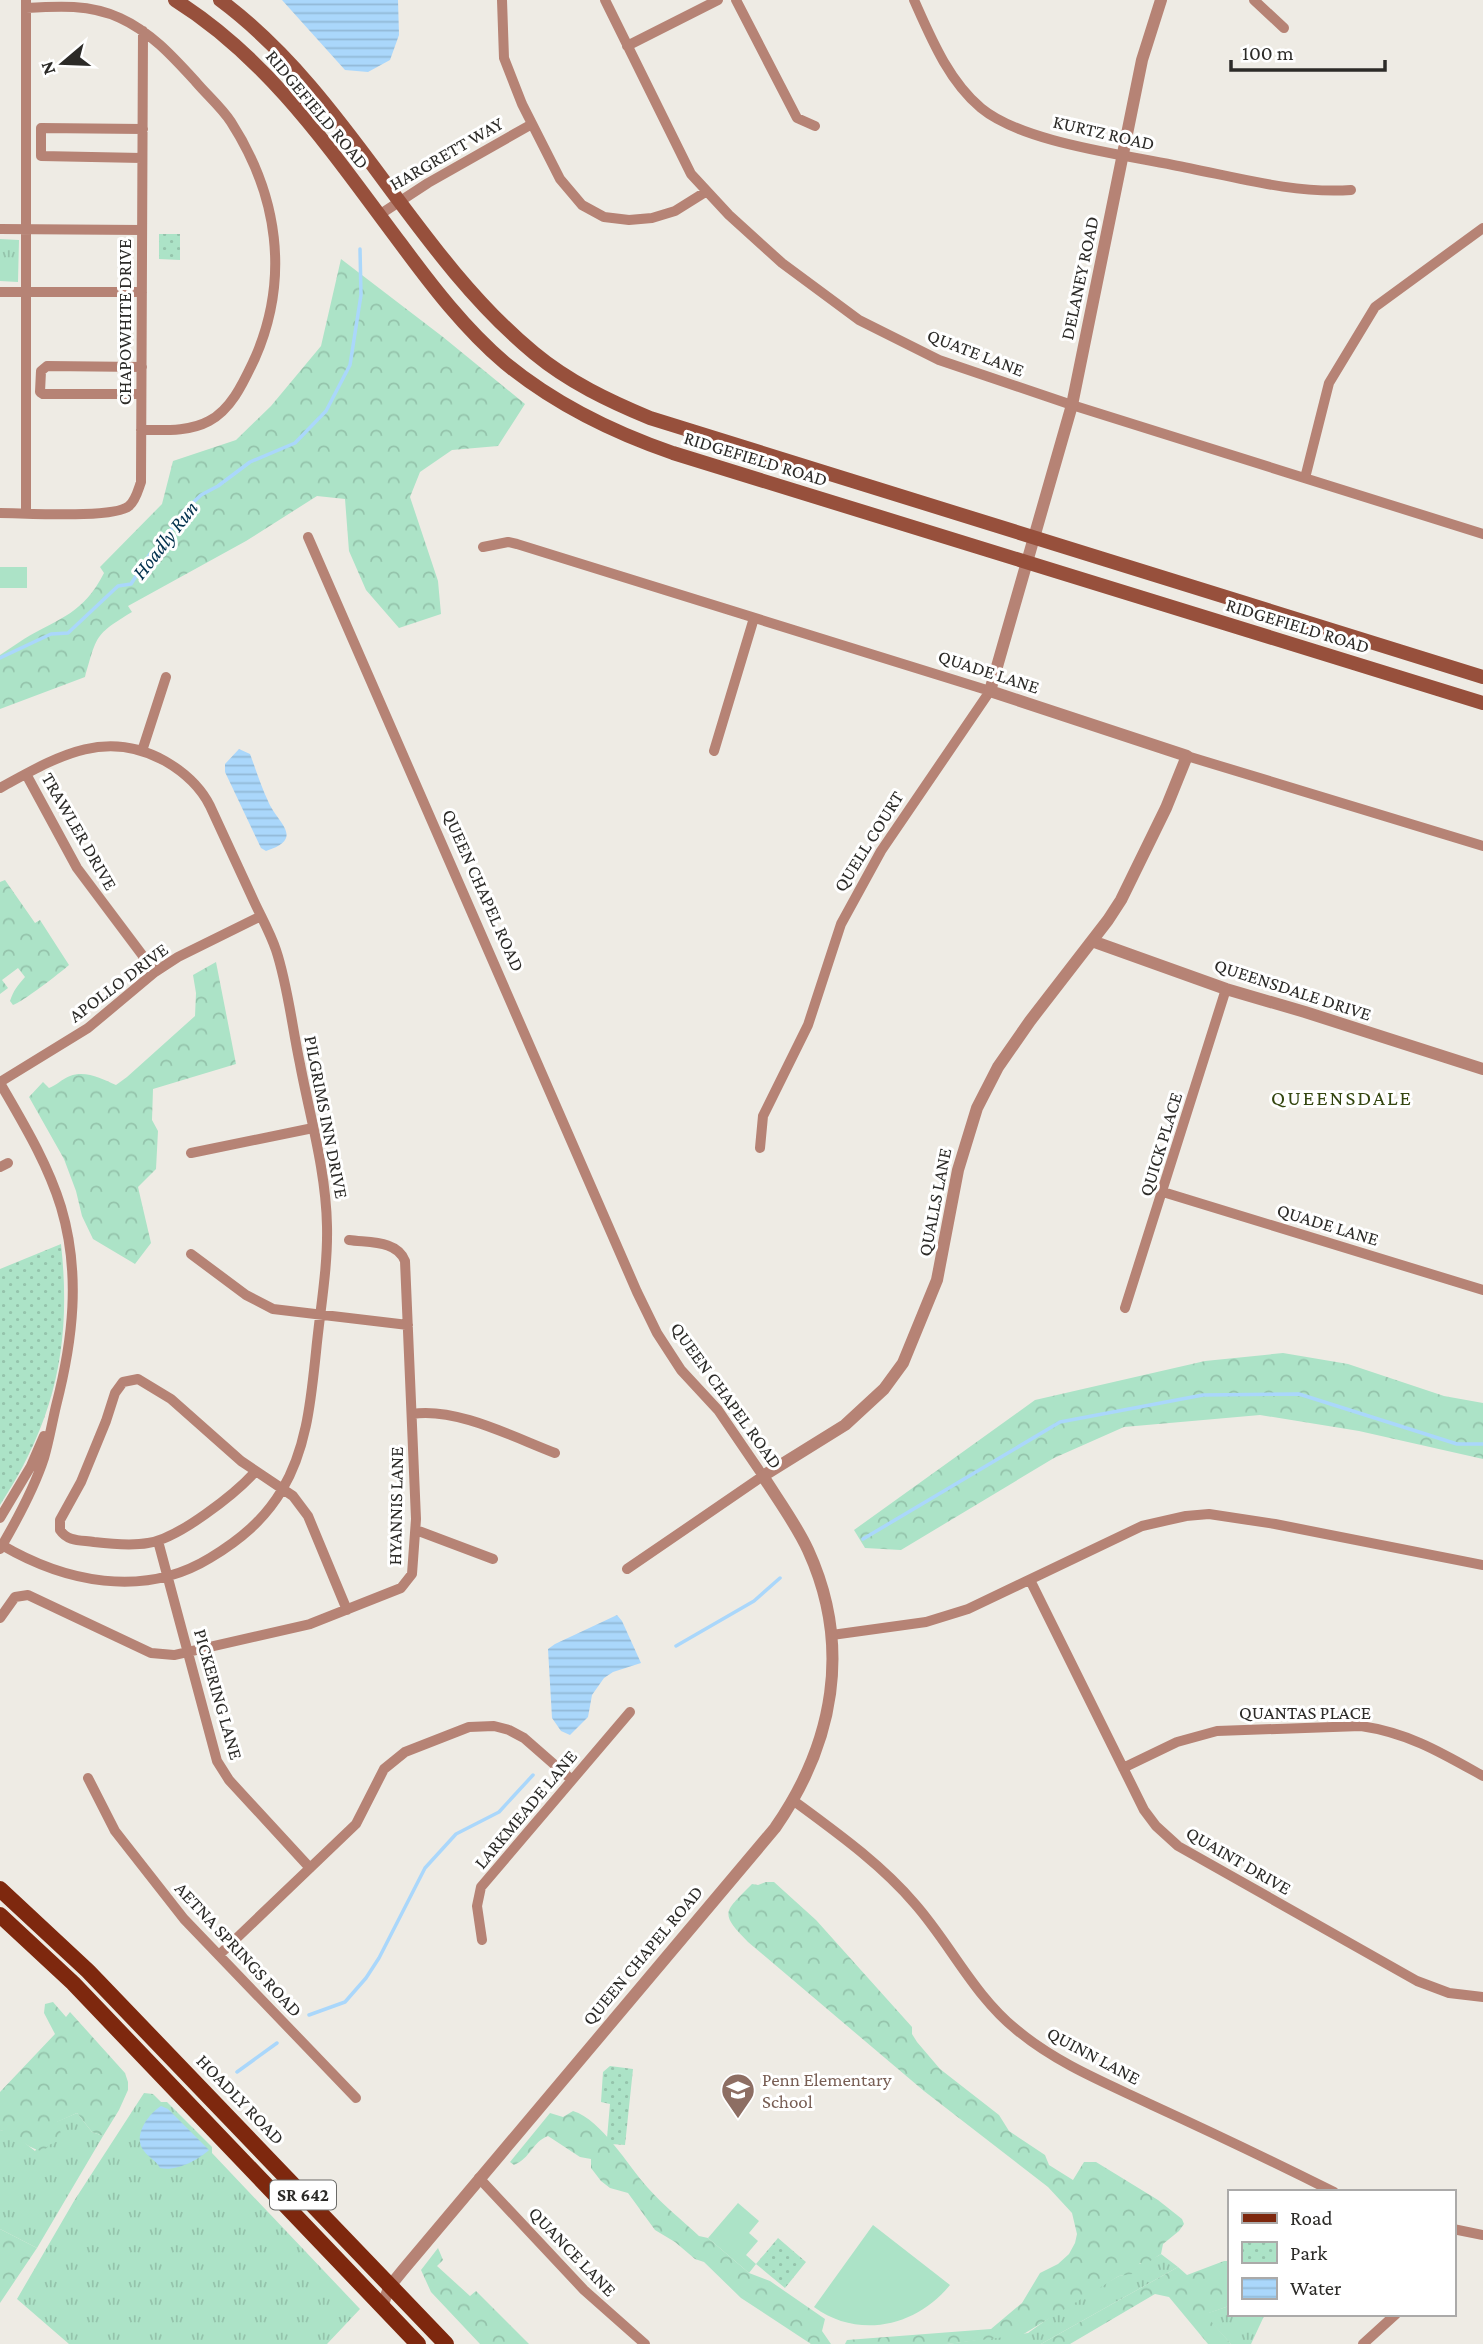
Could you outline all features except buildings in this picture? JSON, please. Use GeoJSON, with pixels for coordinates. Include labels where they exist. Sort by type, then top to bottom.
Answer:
{"type":"FeatureCollection","features":[{"type":"Feature","properties":{"kind":"main road","name":"RIDGEFIELD ROAD"},"geometry":{"type":"LineString","coordinates":[[175,0],[218,30],[267,74],[442,297],[491,350],[535,386],[585,417],[656,447],[1483,703]]}},
{"type":"Feature","properties":{"kind":"main road","name":"RIDGEFIELD ROAD"},"geometry":{"type":"LineString","coordinates":[[220,0],[256,28],[298,71],[457,275],[495,318],[536,355],[592,392],[650,418],[1483,677]]}},
{"type":"Feature","properties":{"kind":"main road","name":"HOADLY ROAD"},"geometry":{"type":"LineString","coordinates":[[0,1889],[88,1971],[446,2344]]}},
{"type":"Feature","properties":{"kind":"main road","name":"SR 642"},"geometry":{"type":"LineString","coordinates":[[0,1915],[82,1992],[418,2344]]}},
{"type":"Feature","properties":{"kind":"street"},"geometry":{"type":"LineString","coordinates":[[502,0],[504,58],[532,124],[560,179],[582,205],[604,217],[629,220],[652,218],[676,211],[707,191]]}},
{"type":"Feature","properties":{"kind":"street","name":"QUATE LANE"},"geometry":{"type":"LineString","coordinates":[[605,0],[691,174],[729,215],[782,263],[859,320],[939,360],[1072,405],[1483,534]]}},
{"type":"Feature","properties":{"kind":"street"},"geometry":{"type":"LineString","coordinates":[[627,46],[718,0]]}},
{"type":"Feature","properties":{"kind":"street"},"geometry":{"type":"LineString","coordinates":[[736,0],[797,118],[816,126]]}},
{"type":"Feature","properties":{"kind":"street","name":"KURTZ ROAD"},"geometry":{"type":"LineString","coordinates":[[914,0],[942,59],[963,89],[982,109],[1010,126],[1124,156],[1289,188],[1352,190]]}},
{"type":"Feature","properties":{"kind":"street","name":"DELANEY ROAD"},"geometry":{"type":"LineString","coordinates":[[1026,563],[1072,405],[1142,60],[1161,0]]}},
{"type":"Feature","properties":{"kind":"street"},"geometry":{"type":"LineString","coordinates":[[1254,0],[1284,29]]}},
{"type":"Feature","properties":{"kind":"street"},"geometry":{"type":"LineString","coordinates":[[26,513],[26,4],[76,6],[98,10],[120,18],[166,48],[230,120],[256,165],[268,202],[275,240],[276,284],[260,346],[244,381],[225,410],[208,422],[180,430],[141,430]]}},
{"type":"Feature","properties":{"kind":"street","name":"CHAPOWHITE DRIVE"},"geometry":{"type":"LineString","coordinates":[[0,513],[108,513],[129,506],[141,482],[143,31]]}},
{"type":"Feature","properties":{"kind":"street","name":"HARGRETT WAY"},"geometry":{"type":"LineString","coordinates":[[379,215],[400,200],[532,124]]}},
{"type":"Feature","properties":{"kind":"street"},"geometry":{"type":"LineString","coordinates":[[142,158],[41,156],[41,128],[143,129]]}},
{"type":"Feature","properties":{"kind":"street"},"geometry":{"type":"LineString","coordinates":[[1305,478],[1329,383],[1375,307],[1483,228]]}},
{"type":"Feature","properties":{"kind":"street"},"geometry":{"type":"LineString","coordinates":[[0,229],[142,230]]}},
{"type":"Feature","properties":{"kind":"street"},"geometry":{"type":"LineString","coordinates":[[0,292],[142,292]]}},
{"type":"Feature","properties":{"kind":"street"},"geometry":{"type":"LineString","coordinates":[[141,394],[40,392],[41,371],[47,366],[142,366]]}},
{"type":"Feature","properties":{"kind":"street","name":"QUEEN CHAPEL ROAD"},"geometry":{"type":"LineString","coordinates":[[308,537],[642,1302],[657,1333],[681,1370],[718,1410],[792,1520],[811,1558],[832,1634],[832,1663],[824,1730],[816,1755],[794,1801],[775,1828],[390,2286],[382,2305]]}},
{"type":"Feature","properties":{"kind":"street","name":"QUADE LANE"},"geometry":{"type":"LineString","coordinates":[[483,547],[508,542],[517,544],[990,691],[1187,756],[1483,846]]}},
{"type":"Feature","properties":{"kind":"street","name":"QUELL COURT"},"geometry":{"type":"LineString","coordinates":[[760,1148],[761,1124],[766,1107],[808,1025],[845,915],[881,851],[990,691],[1026,563]]}},
{"type":"Feature","properties":{"kind":"street"},"geometry":{"type":"LineString","coordinates":[[713,751],[754,618]]}},
{"type":"Feature","properties":{"kind":"street"},"geometry":{"type":"LineString","coordinates":[[142,751],[166,677]]}},
{"type":"Feature","properties":{"kind":"street","name":"PILGRIMS INN DRIVE"},"geometry":{"type":"LineString","coordinates":[[0,788],[71,752],[116,745],[142,751],[176,768],[206,797],[278,955],[320,1162],[327,1222],[320,1315],[307,1426],[284,1488],[246,1534],[205,1561],[167,1576],[139,1581],[118,1582],[74,1577],[36,1564],[1,1546]]}},
{"type":"Feature","properties":{"kind":"street","name":"QUALLS LANE"},"geometry":{"type":"LineString","coordinates":[[627,1569],[763,1476],[845,1425],[894,1378],[924,1317],[937,1280],[958,1170],[977,1108],[998,1068],[1030,1021],[1108,920],[1140,865],[1187,756]]}},
{"type":"Feature","properties":{"kind":"street","name":"TRAWLER DRIVE"},"geometry":{"type":"LineString","coordinates":[[26,774],[77,868],[155,972]]}},
{"type":"Feature","properties":{"kind":"street","name":"APOLLO DRIVE"},"geometry":{"type":"LineString","coordinates":[[0,1083],[88,1028],[155,972],[191,949],[261,916]]}},
{"type":"Feature","properties":{"kind":"street","name":"QUEENSDALE DRIVE"},"geometry":{"type":"LineString","coordinates":[[1092,941],[1226,989],[1483,1069]]}},
{"type":"Feature","properties":{"kind":"street","name":"QUICK PLACE"},"geometry":{"type":"LineString","coordinates":[[1125,1308],[1226,989]]}},
{"type":"Feature","properties":{"kind":"street"},"geometry":{"type":"LineString","coordinates":[[0,1083],[43,1160],[61,1206],[73,1275],[72,1320],[66,1368],[55,1413],[39,1470],[1,1546]]}},
{"type":"Feature","properties":{"kind":"street"},"geometry":{"type":"LineString","coordinates":[[191,1153],[313,1128]]}},
{"type":"Feature","properties":{"kind":"street","name":"QUADE LANE"},"geometry":{"type":"LineString","coordinates":[[1163,1192],[1483,1290]]}},
{"type":"Feature","properties":{"kind":"street","name":"HYANNIS LANE"},"geometry":{"type":"LineString","coordinates":[[0,1618],[15,1597],[28,1595],[151,1653],[174,1655],[310,1624],[401,1588],[407,1583],[414,1565],[416,1530],[405,1261],[402,1254],[391,1246],[349,1240]]}},
{"type":"Feature","properties":{"kind":"street"},"geometry":{"type":"LineString","coordinates":[[191,1254],[259,1303],[273,1308],[408,1325]]}},
{"type":"Feature","properties":{"kind":"street"},"geometry":{"type":"LineString","coordinates":[[255,1472],[231,1494],[172,1535],[158,1541],[102,1543],[70,1539],[60,1530],[60,1520],[85,1473],[115,1393],[123,1382],[138,1380],[171,1399],[255,1472],[284,1488],[302,1505],[347,1610]]}},
{"type":"Feature","properties":{"kind":"street"},"geometry":{"type":"LineString","coordinates":[[412,1414],[426,1412],[453,1415],[555,1453]]}},
{"type":"Feature","properties":{"kind":"street"},"geometry":{"type":"LineString","coordinates":[[0,1518],[31,1466],[55,1413]]}},
{"type":"Feature","properties":{"kind":"street"},"geometry":{"type":"LineString","coordinates":[[832,1634],[945,1617],[968,1609],[1142,1526],[1209,1514],[1275,1524],[1483,1565]]}},
{"type":"Feature","properties":{"kind":"street"},"geometry":{"type":"LineString","coordinates":[[416,1530],[494,1559]]}},
{"type":"Feature","properties":{"kind":"street","name":"PICKERING LANE"},"geometry":{"type":"LineString","coordinates":[[158,1541],[213,1748],[222,1771],[310,1868]]}},
{"type":"Feature","properties":{"kind":"street","name":"QUAINT DRIVE"},"geometry":{"type":"LineString","coordinates":[[1030,1580],[1144,1810],[1156,1826],[1178,1846],[1417,1981],[1449,1993],[1483,1997]]}},
{"type":"Feature","properties":{"kind":"street","name":"LARKMEADE LANE"},"geometry":{"type":"LineString","coordinates":[[482,1940],[477,1906],[481,1887],[629,1712]]}},
{"type":"Feature","properties":{"kind":"street"},"geometry":{"type":"LineString","coordinates":[[219,1955],[356,1824],[379,1776],[390,1762],[405,1752],[469,1727],[494,1726],[515,1733],[572,1780]]}},
{"type":"Feature","properties":{"kind":"street","name":"QUANTAS PLACE"},"geometry":{"type":"LineString","coordinates":[[1123,1768],[1177,1742],[1217,1731],[1351,1726],[1404,1735],[1425,1743],[1483,1776]]}},
{"type":"Feature","properties":{"kind":"street","name":"AETNA SPRINGS ROAD"},"geometry":{"type":"LineString","coordinates":[[88,1778],[116,1831],[184,1919],[356,2098]]}},
{"type":"Feature","properties":{"kind":"street","name":"QUINN LANE"},"geometry":{"type":"LineString","coordinates":[[794,1801],[895,1883],[931,1923],[980,1994],[1016,2030],[1036,2045],[1105,2083],[1330,2190]]}},
{"type":"Feature","properties":{"kind":"street","name":"QUANCE LANE"},"geometry":{"type":"LineString","coordinates":[[479,2178],[584,2290],[645,2344]]}},
{"type":"Feature","properties":{"kind":"street"},"geometry":{"type":"LineString","coordinates":[[1455,2229],[1483,2235]]}},
{"type":"Feature","properties":{"kind":"street"},"geometry":{"type":"LineString","coordinates":[[1363,2344],[1394,2316]]}},
{"type":"Feature","properties":{"kind":"green space"},"geometry":{"type":"Polygon","coordinates":[[[159,234],[180,234],[180,260],[159,259],[159,234]]]}},
{"type":"Feature","properties":{"kind":"green space"},"geometry":{"type":"Polygon","coordinates":[[[0,239],[19,240],[18,282],[0,281],[0,239]]]}},
{"type":"Feature","properties":{"kind":"green space"},"geometry":{"type":"Polygon","coordinates":[[[341,259],[525,404],[498,446],[452,450],[420,472],[410,497],[438,581],[441,614],[399,628],[366,590],[349,551],[345,499],[317,496],[246,541],[128,606],[132,612],[110,626],[95,644],[85,677],[0,709],[0,655],[70,613],[88,598],[104,573],[100,567],[162,504],[173,461],[236,440],[271,406],[321,346],[341,259]]]}},
{"type":"Feature","properties":{"kind":"green space"},"geometry":{"type":"Polygon","coordinates":[[[0,567],[27,567],[27,588],[0,588],[0,567]]]}},
{"type":"Feature","properties":{"kind":"green space"},"geometry":{"type":"Polygon","coordinates":[[[5,880],[35,923],[40,920],[69,965],[13,1005],[11,997],[25,977],[18,968],[2,980],[8,988],[0,994],[0,882],[5,880]]]}},
{"type":"Feature","properties":{"kind":"green space"},"geometry":{"type":"Polygon","coordinates":[[[216,962],[236,1064],[153,1089],[152,1120],[158,1131],[156,1169],[138,1187],[151,1243],[135,1264],[93,1239],[82,1216],[64,1159],[29,1097],[43,1082],[49,1088],[76,1074],[94,1076],[116,1085],[195,1016],[196,993],[193,975],[216,962]]]}},
{"type":"Feature","properties":{"kind":"green space"},"geometry":{"type":"Polygon","coordinates":[[[61,1244],[64,1315],[55,1380],[34,1443],[0,1505],[0,1269],[61,1244]]]}},
{"type":"Feature","properties":{"kind":"green space"},"geometry":{"type":"Polygon","coordinates":[[[1283,1353],[1348,1364],[1444,1396],[1483,1403],[1483,1459],[1359,1431],[1260,1415],[1124,1427],[1054,1458],[901,1550],[865,1548],[854,1530],[1035,1400],[1205,1361],[1283,1353]]]}},
{"type":"Feature","properties":{"kind":"green space"},"geometry":{"type":"Polygon","coordinates":[[[774,1882],[816,1920],[912,2027],[912,2034],[917,2042],[940,2069],[999,2115],[1009,2131],[1045,2155],[1049,2165],[1073,2180],[1084,2162],[1096,2162],[1158,2200],[1182,2219],[1184,2224],[1163,2244],[1161,2254],[1147,2263],[1140,2263],[1132,2274],[1119,2276],[1022,2335],[947,2344],[845,2344],[847,2340],[991,2329],[1022,2303],[1040,2273],[1058,2264],[1069,2254],[1077,2234],[1072,2213],[1048,2187],[924,2091],[738,1932],[729,1918],[731,1907],[752,1884],[774,1882]]]}},
{"type":"Feature","properties":{"kind":"green space"},"geometry":{"type":"Polygon","coordinates":[[[53,2002],[66,2017],[70,2012],[125,2073],[128,2090],[103,2136],[92,2132],[77,2113],[57,2122],[63,2139],[49,2145],[44,2151],[32,2148],[0,2130],[0,2092],[55,2034],[44,2013],[45,2004],[53,2002]]]}},
{"type":"Feature","properties":{"kind":"green space"},"geometry":{"type":"Polygon","coordinates":[[[610,2066],[633,2069],[625,2145],[611,2144],[607,2138],[610,2104],[601,2102],[603,2072],[610,2066]]]}},
{"type":"Feature","properties":{"kind":"green space"},"geometry":{"type":"Polygon","coordinates":[[[144,2093],[153,2094],[161,2102],[167,2102],[212,2147],[212,2153],[360,2309],[327,2344],[69,2344],[17,2299],[74,2201],[144,2093]]]}},
{"type":"Feature","properties":{"kind":"green space"},"geometry":{"type":"Polygon","coordinates":[[[573,2111],[594,2124],[654,2194],[699,2236],[708,2238],[749,2273],[770,2281],[825,2319],[822,2331],[831,2344],[811,2344],[741,2298],[704,2262],[695,2259],[655,2230],[628,2193],[610,2188],[601,2181],[591,2168],[591,2159],[580,2157],[548,2136],[538,2142],[520,2162],[514,2165],[510,2162],[550,2113],[563,2117],[573,2111]]]}},
{"type":"Feature","properties":{"kind":"green space"},"geometry":{"type":"Polygon","coordinates":[[[77,2113],[92,2132],[103,2136],[37,2248],[0,2229],[0,2130],[11,2132],[35,2151],[56,2122],[77,2113]]]}},
{"type":"Feature","properties":{"kind":"green space"},"geometry":{"type":"Polygon","coordinates":[[[738,2203],[759,2221],[749,2233],[758,2241],[746,2255],[756,2264],[749,2273],[708,2238],[738,2203]]]}},
{"type":"Feature","properties":{"kind":"green space"},"geometry":{"type":"Polygon","coordinates":[[[873,2225],[950,2285],[937,2299],[921,2310],[887,2324],[850,2323],[831,2317],[814,2307],[873,2225]]]}},
{"type":"Feature","properties":{"kind":"green space"},"geometry":{"type":"Polygon","coordinates":[[[0,2229],[37,2248],[0,2303],[0,2229]]]}},
{"type":"Feature","properties":{"kind":"green space"},"geometry":{"type":"Polygon","coordinates":[[[778,2238],[806,2262],[785,2288],[756,2264],[778,2238]]]}},
{"type":"Feature","properties":{"kind":"green space"},"geometry":{"type":"Polygon","coordinates":[[[438,2248],[443,2260],[437,2266],[470,2296],[476,2291],[529,2344],[480,2344],[431,2292],[421,2270],[438,2248]]]}},
{"type":"Feature","properties":{"kind":"green space"},"geometry":{"type":"Polygon","coordinates":[[[1161,2254],[1178,2267],[1041,2344],[947,2344],[1028,2333],[1070,2303],[1161,2254]]]}},
{"type":"Feature","properties":{"kind":"green space"},"geometry":{"type":"Polygon","coordinates":[[[1228,2261],[1228,2306],[1209,2313],[1209,2319],[1231,2344],[1208,2344],[1169,2297],[1155,2294],[1070,2344],[1041,2344],[1178,2267],[1187,2275],[1228,2261]]]}},
{"type":"Feature","properties":{"kind":"green space"},"geometry":{"type":"Polygon","coordinates":[[[1228,2306],[1228,2316],[1264,2316],[1251,2344],[1231,2344],[1209,2320],[1208,2313],[1228,2306]]]}},
{"type":"Feature","properties":{"kind":"water"},"geometry":{"type":"Polygon","coordinates":[[[282,0],[398,0],[399,35],[390,60],[368,72],[345,70],[282,0]]]}},
{"type":"Feature","properties":{"kind":"water"},"geometry":{"type":"Polygon","coordinates":[[[239,749],[250,754],[268,801],[287,835],[278,846],[266,851],[261,848],[225,772],[225,764],[239,749]]]}},
{"type":"Feature","properties":{"kind":"water"},"geometry":{"type":"Polygon","coordinates":[[[617,1615],[641,1663],[613,1672],[604,1678],[592,1695],[588,1717],[570,1735],[561,1731],[552,1718],[548,1649],[617,1615]]]}},
{"type":"Feature","properties":{"kind":"water"},"geometry":{"type":"Polygon","coordinates":[[[161,2106],[168,2109],[209,2150],[186,2164],[160,2168],[144,2151],[140,2139],[143,2126],[161,2106]]]}},
{"type":"Feature","properties":{"kind":"waterway","name":"Hoadly Run"},"geometry":{"type":"LineString","coordinates":[[0,658],[51,634],[68,633],[118,586],[131,584],[150,554],[165,539],[183,512],[201,495],[250,462],[295,443],[326,411],[350,365],[361,295],[360,249]]}},
{"type":"Feature","properties":{"kind":"waterway"},"geometry":{"type":"LineString","coordinates":[[863,1539],[1060,1422],[1203,1395],[1299,1394],[1457,1444],[1483,1444]]}},
{"type":"Feature","properties":{"kind":"waterway"},"geometry":{"type":"LineString","coordinates":[[676,1646],[754,1601],[780,1578]]}},
{"type":"Feature","properties":{"kind":"waterway"},"geometry":{"type":"LineString","coordinates":[[309,2015],[345,2002],[379,1958],[425,1868],[456,1834],[499,1812],[533,1775]]}},
{"type":"Feature","properties":{"kind":"waterway"},"geometry":{"type":"LineString","coordinates":[[237,2072],[277,2043]]}},
{"type":"Feature","properties":{"kind":"place","name":"Penn Elementary School"},"geometry":{"type":"Point","coordinates":[738,2120]}},
{"type":"Feature","properties":{"kind":"district","name":"QUEENSDALE"},"geometry":{"type":"Point","coordinates":[1342,1098]}}]}
